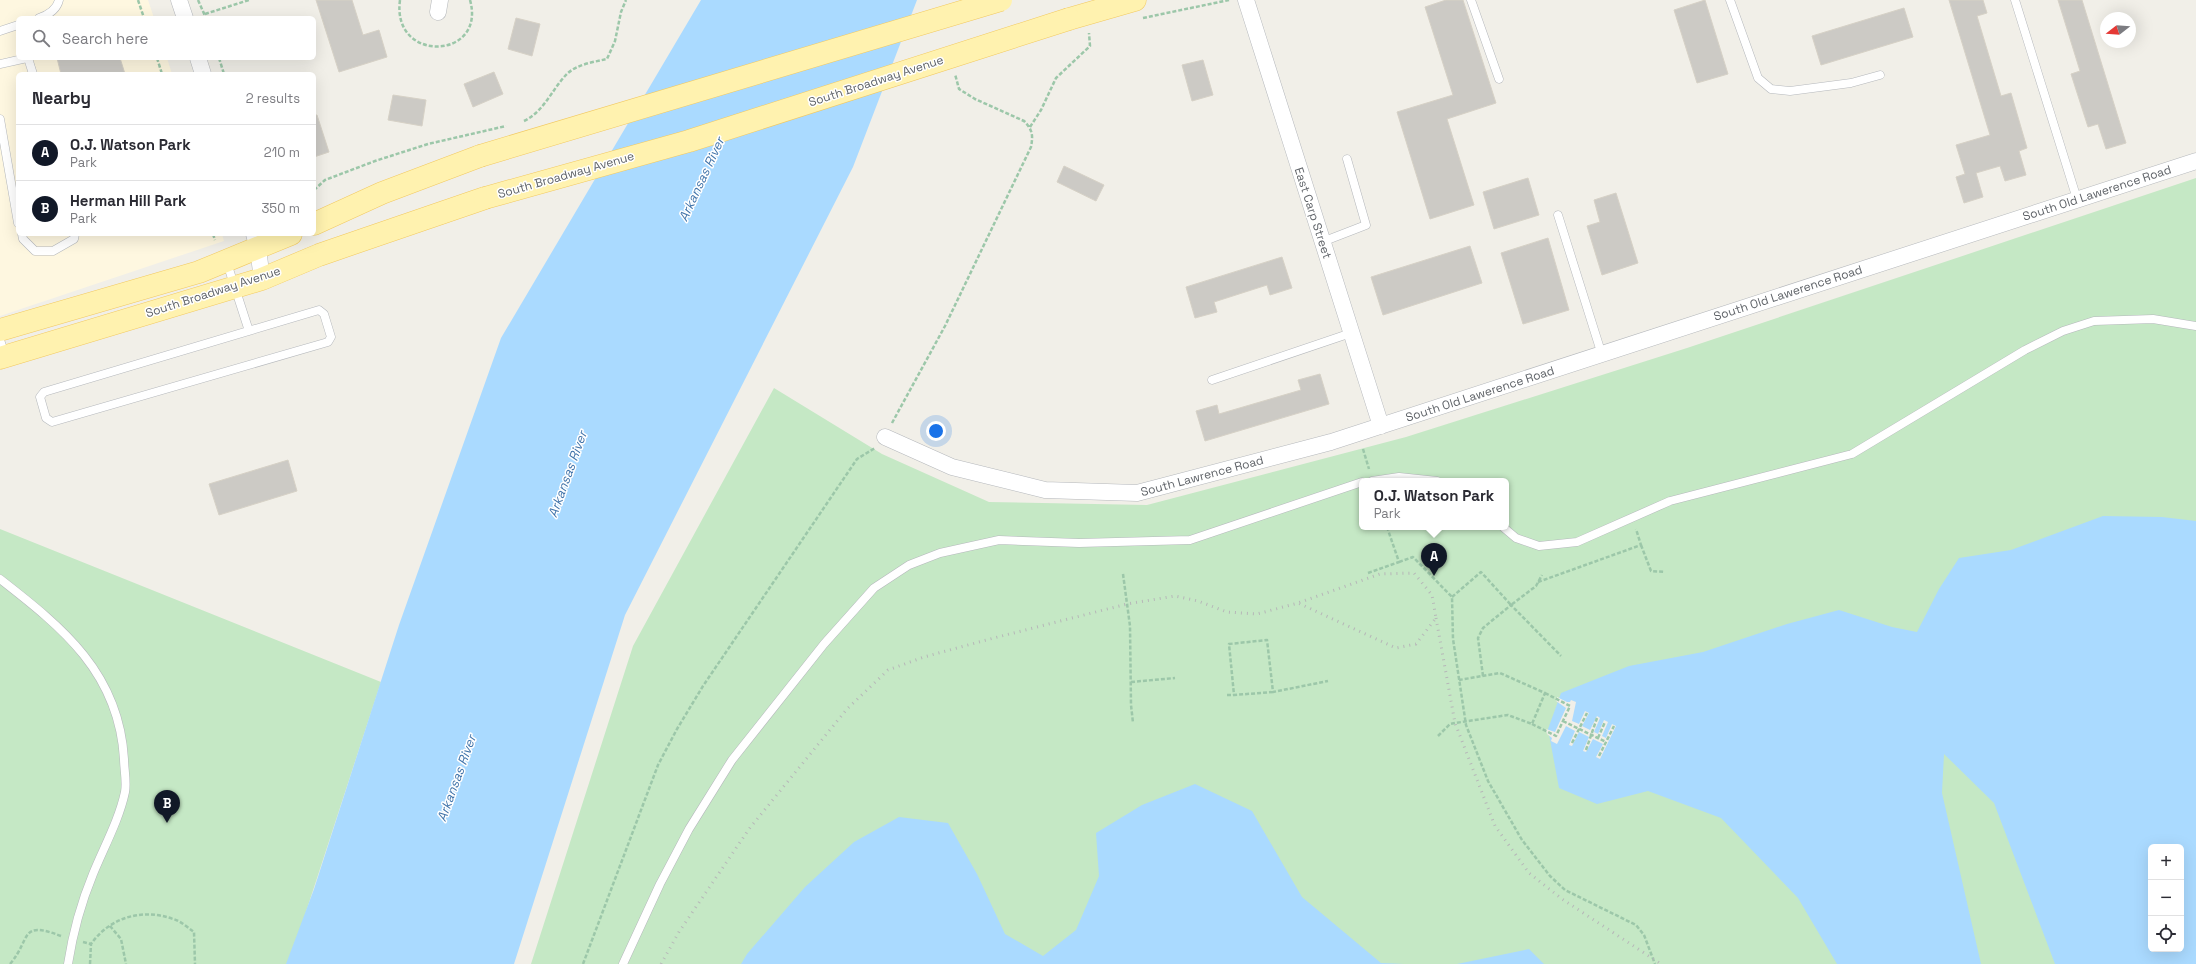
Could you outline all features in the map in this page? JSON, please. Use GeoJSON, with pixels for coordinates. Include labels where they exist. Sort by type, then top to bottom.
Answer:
{"type":"FeatureCollection","features":[{"type":"Feature","properties":{"kind":"main road"},"geometry":{"type":"LineString","coordinates":[[316,223],[382,193],[480,156],[1001,0]]}},
{"type":"Feature","properties":{"kind":"main road","name":"South Broadway Avenue"},"geometry":{"type":"LineString","coordinates":[[2,351],[262,279],[319,255],[485,198],[689,140],[1075,26],[1137,10]]}},
{"type":"Feature","properties":{"kind":"main road","name":"South Broadway Avenue"},"geometry":{"type":"LineString","coordinates":[[0,330],[199,272],[226,262],[256,241],[281,236]]}},
{"type":"Feature","properties":{"kind":"street"},"geometry":{"type":"LineString","coordinates":[[179,0],[184,16]]}},
{"type":"Feature","properties":{"kind":"street","name":"East Carp Street"},"geometry":{"type":"LineString","coordinates":[[1246,0],[1381,426]]}},
{"type":"Feature","properties":{"kind":"street"},"geometry":{"type":"LineString","coordinates":[[199,60],[202,72]]}},
{"type":"Feature","properties":{"kind":"street","name":"South Old Lawerence Road"},"geometry":{"type":"LineString","coordinates":[[1381,426],[2196,161]]}},
{"type":"Feature","properties":{"kind":"street"},"geometry":{"type":"LineString","coordinates":[[256,241],[262,279]]}},
{"type":"Feature","properties":{"kind":"street","name":"South Lawrence Road"},"geometry":{"type":"LineString","coordinates":[[884,437],[952,467],[1045,490],[1137,493],[1331,442],[1381,426]]}},
{"type":"Feature","properties":{"kind":"lane"},"geometry":{"type":"LineString","coordinates":[[47,16],[58,5],[58,0]]}},
{"type":"Feature","properties":{"kind":"lane"},"geometry":{"type":"LineString","coordinates":[[1471,0],[1499,78]]}},
{"type":"Feature","properties":{"kind":"lane"},"geometry":{"type":"LineString","coordinates":[[1730,0],[1758,78],[1771,89],[1790,91],[1851,83],[1880,75]]}},
{"type":"Feature","properties":{"kind":"lane"},"geometry":{"type":"LineString","coordinates":[[2015,0],[2077,200]]}},
{"type":"Feature","properties":{"kind":"lane"},"geometry":{"type":"LineString","coordinates":[[0,31],[16,26]]}},
{"type":"Feature","properties":{"kind":"lane"},"geometry":{"type":"LineString","coordinates":[[0,64],[19,60]]}},
{"type":"Feature","properties":{"kind":"lane"},"geometry":{"type":"LineString","coordinates":[[29,60],[32,72]]}},
{"type":"Feature","properties":{"kind":"lane"},"geometry":{"type":"LineString","coordinates":[[0,119],[16,211]]}},
{"type":"Feature","properties":{"kind":"lane"},"geometry":{"type":"LineString","coordinates":[[1322,242],[1366,224],[1347,159]]}},
{"type":"Feature","properties":{"kind":"lane"},"geometry":{"type":"LineString","coordinates":[[1558,215],[1602,355]]}},
{"type":"Feature","properties":{"kind":"lane"},"geometry":{"type":"LineString","coordinates":[[22,236],[23,239],[35,251],[53,251],[74,239],[75,236]]}},
{"type":"Feature","properties":{"kind":"lane"},"geometry":{"type":"LineString","coordinates":[[226,262],[249,331]]}},
{"type":"Feature","properties":{"kind":"lane"},"geometry":{"type":"LineString","coordinates":[[319,310],[324,314],[331,337],[328,342],[52,422],[46,418],[40,397],[44,392],[249,331],[319,310]]}},
{"type":"Feature","properties":{"kind":"lane"},"geometry":{"type":"LineString","coordinates":[[1507,530],[1516,538],[1539,546],[1577,542],[1670,501],[1852,454],[2025,350],[2063,331],[2094,321],[2152,319],[2196,326]]}},
{"type":"Feature","properties":{"kind":"lane"},"geometry":{"type":"LineString","coordinates":[[1212,380],[1351,333]]}},
{"type":"Feature","properties":{"kind":"lane"},"geometry":{"type":"LineString","coordinates":[[1392,478],[1408,478]]}},
{"type":"Feature","properties":{"kind":"lane"},"geometry":{"type":"LineString","coordinates":[[623,964],[660,884],[689,829],[732,760],[824,644],[874,588],[909,566],[940,553],[998,540],[1079,543],[1190,540],[1359,483]]}},
{"type":"Feature","properties":{"kind":"lane"},"geometry":{"type":"LineString","coordinates":[[0,579],[37,608],[67,635],[88,660],[104,684],[116,710],[123,748],[125,791],[116,819],[77,917],[68,964]]}},
{"type":"Feature","properties":{"kind":"path"},"geometry":{"type":"LineString","coordinates":[[138,0],[143,16]]}},
{"type":"Feature","properties":{"kind":"path"},"geometry":{"type":"LineString","coordinates":[[198,0],[205,14],[249,0]]}},
{"type":"Feature","properties":{"kind":"path"},"geometry":{"type":"LineString","coordinates":[[520,122],[526,121],[540,109],[569,72],[584,64],[607,59],[615,41],[621,12],[626,0]]}},
{"type":"Feature","properties":{"kind":"path"},"geometry":{"type":"LineString","coordinates":[[1137,10],[1229,0]]}},
{"type":"Feature","properties":{"kind":"path"},"geometry":{"type":"LineString","coordinates":[[1075,26],[1088,31],[1095,29]]}},
{"type":"Feature","properties":{"kind":"path"},"geometry":{"type":"LineString","coordinates":[[1030,127],[1041,110],[1056,78],[1090,46],[1088,31]]}},
{"type":"Feature","properties":{"kind":"path"},"geometry":{"type":"LineString","coordinates":[[158,60],[161,72]]}},
{"type":"Feature","properties":{"kind":"path"},"geometry":{"type":"LineString","coordinates":[[220,60],[223,72]]}},
{"type":"Feature","properties":{"kind":"path"},"geometry":{"type":"LineString","coordinates":[[583,964],[658,765],[704,686],[858,459],[880,446],[945,326],[1031,147],[1033,136],[1030,127],[1024,121],[975,99],[959,89],[956,82],[955,66]]}},
{"type":"Feature","properties":{"kind":"path"},"geometry":{"type":"LineString","coordinates":[[316,188],[324,180],[428,144],[513,124]]}},
{"type":"Feature","properties":{"kind":"path"},"geometry":{"type":"LineString","coordinates":[[214,236],[215,240]]}},
{"type":"Feature","properties":{"kind":"path"},"geometry":{"type":"LineString","coordinates":[[1363,449],[1372,478]]}},
{"type":"Feature","properties":{"kind":"path"},"geometry":{"type":"LineString","coordinates":[[1632,517],[1651,571],[1665,572]]}},
{"type":"Feature","properties":{"kind":"path"},"geometry":{"type":"LineString","coordinates":[[1388,530],[1399,562]]}},
{"type":"Feature","properties":{"kind":"path"},"geometry":{"type":"LineString","coordinates":[[1538,582],[1641,545]]}},
{"type":"Feature","properties":{"kind":"path"},"geometry":{"type":"LineString","coordinates":[[1368,573],[1413,557],[1452,597],[1453,639],[1465,721],[1488,781],[1522,840],[1550,876],[1565,890],[1636,925],[1644,935],[1655,964]]}},
{"type":"Feature","properties":{"kind":"path"},"geometry":{"type":"LineString","coordinates":[[1452,597],[1482,572],[1511,605],[1561,656]]}},
{"type":"Feature","properties":{"kind":"path"},"geometry":{"type":"LineString","coordinates":[[1123,574],[1130,626],[1131,705],[1133,723]]}},
{"type":"Feature","properties":{"kind":"path"},"geometry":{"type":"LineString","coordinates":[[1483,676],[1478,638],[1483,628],[1538,582],[1542,575]]}},
{"type":"Feature","properties":{"kind":"path"},"geometry":{"type":"LineString","coordinates":[[1234,695],[1229,644],[1267,640],[1273,692]]}},
{"type":"Feature","properties":{"kind":"path"},"geometry":{"type":"LineString","coordinates":[[1438,736],[1450,724],[1508,715],[1532,724],[1556,736],[1570,706],[1500,673],[1459,680]]}},
{"type":"Feature","properties":{"kind":"path"},"geometry":{"type":"LineString","coordinates":[[1131,682],[1175,678]]}},
{"type":"Feature","properties":{"kind":"path"},"geometry":{"type":"LineString","coordinates":[[1227,695],[1273,692],[1328,681]]}},
{"type":"Feature","properties":{"kind":"path"},"geometry":{"type":"LineString","coordinates":[[1532,724],[1545,693]]}},
{"type":"Feature","properties":{"kind":"path"},"geometry":{"type":"LineString","coordinates":[[1572,743],[1587,713]]}},
{"type":"Feature","properties":{"kind":"path"},"geometry":{"type":"LineString","coordinates":[[1586,750],[1597,718]]}},
{"type":"Feature","properties":{"kind":"path"},"geometry":{"type":"LineString","coordinates":[[1563,721],[1606,742]]}},
{"type":"Feature","properties":{"kind":"path"},"geometry":{"type":"LineString","coordinates":[[1598,738],[1605,722]]}},
{"type":"Feature","properties":{"kind":"path"},"geometry":{"type":"LineString","coordinates":[[1599,756],[1614,726]]}},
{"type":"Feature","properties":{"kind":"path"},"geometry":{"type":"LineString","coordinates":[[90,964],[91,944],[110,926],[118,920],[137,914],[151,914],[174,919],[194,932],[194,964]]}},
{"type":"Feature","properties":{"kind":"path"},"geometry":{"type":"LineString","coordinates":[[110,926],[121,939],[126,964]]}},
{"type":"Feature","properties":{"kind":"path"},"geometry":{"type":"LineString","coordinates":[[10,964],[23,944],[27,934],[33,929],[45,930],[91,944]]}},
{"type":"Feature","properties":{"kind":"shaded area"},"geometry":{"type":"Polygon","coordinates":[[[0,0],[148,0],[153,16],[16,16],[16,60],[168,60],[171,72],[16,72],[16,236],[223,236],[224,241],[0,316],[0,0]]]}},
{"type":"Feature","properties":{"kind":"green space"},"geometry":{"type":"Polygon","coordinates":[[[2196,178],[2196,964],[531,964],[633,646],[774,388],[882,454],[989,502],[1147,505],[1406,437],[1687,348],[2196,178]]]}},
{"type":"Feature","properties":{"kind":"green space"},"geometry":{"type":"Polygon","coordinates":[[[0,529],[381,682],[289,964],[0,964],[0,529]]]}},
{"type":"Feature","properties":{"kind":"water","name":"Arkansas River"},"geometry":{"type":"Polygon","coordinates":[[[701,0],[917,0],[853,167],[625,615],[514,964],[286,964],[314,889],[399,625],[501,338],[701,0]]]}},
{"type":"Feature","properties":{"kind":"water"},"geometry":{"type":"Polygon","coordinates":[[[2103,516],[2162,517],[2196,521],[2196,964],[2055,964],[1994,803],[1944,754],[1942,793],[1981,964],[1837,964],[1798,898],[1721,818],[1648,791],[1597,804],[1559,788],[1548,729],[1561,693],[1629,666],[1703,652],[1787,624],[1839,610],[1892,627],[1917,632],[1939,589],[1959,558],[2011,550],[2103,516]]]}},
{"type":"Feature","properties":{"kind":"water"},"geometry":{"type":"Polygon","coordinates":[[[1195,784],[1252,811],[1302,897],[1381,963],[1404,964],[741,964],[747,954],[805,887],[854,842],[899,817],[948,823],[977,874],[1005,934],[1043,956],[1076,930],[1099,876],[1096,833],[1142,805],[1195,784]]]}},
{"type":"Feature","properties":{"kind":"water"},"geometry":{"type":"Polygon","coordinates":[[[1529,949],[1544,964],[1457,964],[1529,949]]]}},
{"type":"Feature","properties":{"kind":"pier"},"geometry":{"type":"Polygon","coordinates":[[[1557,697],[1567,702],[1570,702],[1571,700],[1576,702],[1572,721],[1579,724],[1585,711],[1589,713],[1582,726],[1590,730],[1597,716],[1600,718],[1594,732],[1598,734],[1604,720],[1608,722],[1602,736],[1606,738],[1612,724],[1616,726],[1600,759],[1596,757],[1603,744],[1593,739],[1586,752],[1583,751],[1589,737],[1579,732],[1572,746],[1569,745],[1575,731],[1566,726],[1557,744],[1551,741],[1552,738],[1547,734],[1546,729],[1555,732],[1566,708],[1556,701],[1557,697]]]}},
{"type":"Feature","properties":{"kind":"building"},"geometry":{"type":"Polygon","coordinates":[[[316,0],[352,0],[363,35],[379,30],[387,57],[339,72],[316,0]]]}},
{"type":"Feature","properties":{"kind":"building"},"geometry":{"type":"Polygon","coordinates":[[[1446,0],[1463,0],[1496,103],[1447,119],[1474,205],[1430,219],[1397,112],[1453,95],[1425,7],[1446,0]]]}},
{"type":"Feature","properties":{"kind":"building"},"geometry":{"type":"Polygon","coordinates":[[[1705,0],[1728,74],[1697,83],[1674,10],[1705,0]]]}},
{"type":"Feature","properties":{"kind":"building"},"geometry":{"type":"Polygon","coordinates":[[[1949,0],[1983,0],[1987,13],[1977,16],[2001,96],[2011,93],[2027,148],[2019,151],[2026,175],[2005,181],[2000,166],[1976,173],[1983,197],[1964,203],[1956,177],[1965,174],[1956,145],[1990,135],[1949,0]]]}},
{"type":"Feature","properties":{"kind":"building"},"geometry":{"type":"Polygon","coordinates":[[[2058,0],[2082,0],[2126,143],[2106,149],[2098,124],[2088,127],[2071,74],[2080,71],[2058,0]]]}},
{"type":"Feature","properties":{"kind":"building"},"geometry":{"type":"Polygon","coordinates":[[[1904,8],[1913,37],[1821,65],[1812,36],[1904,8]]]}},
{"type":"Feature","properties":{"kind":"building"},"geometry":{"type":"Polygon","coordinates":[[[516,18],[540,24],[532,56],[508,49],[516,18]]]}},
{"type":"Feature","properties":{"kind":"building"},"geometry":{"type":"Polygon","coordinates":[[[58,60],[121,60],[124,72],[60,72],[58,60]]]}},
{"type":"Feature","properties":{"kind":"building"},"geometry":{"type":"Polygon","coordinates":[[[1203,60],[1213,95],[1192,101],[1182,65],[1203,60]]]}},
{"type":"Feature","properties":{"kind":"building"},"geometry":{"type":"Polygon","coordinates":[[[494,72],[503,94],[473,107],[464,84],[494,72]]]}},
{"type":"Feature","properties":{"kind":"building"},"geometry":{"type":"Polygon","coordinates":[[[393,95],[426,100],[422,126],[388,120],[393,95]]]}},
{"type":"Feature","properties":{"kind":"building"},"geometry":{"type":"Polygon","coordinates":[[[316,115],[317,115],[329,152],[316,156],[316,115]]]}},
{"type":"Feature","properties":{"kind":"building"},"geometry":{"type":"Polygon","coordinates":[[[1064,166],[1104,185],[1096,201],[1057,182],[1064,166]]]}},
{"type":"Feature","properties":{"kind":"building"},"geometry":{"type":"Polygon","coordinates":[[[1528,178],[1539,215],[1494,229],[1483,192],[1528,178]]]}},
{"type":"Feature","properties":{"kind":"building"},"geometry":{"type":"Polygon","coordinates":[[[1616,193],[1638,263],[1602,275],[1587,226],[1600,222],[1594,200],[1616,193]]]}},
{"type":"Feature","properties":{"kind":"building"},"geometry":{"type":"Polygon","coordinates":[[[1548,238],[1569,310],[1523,324],[1501,253],[1548,238]]]}},
{"type":"Feature","properties":{"kind":"building"},"geometry":{"type":"Polygon","coordinates":[[[1470,246],[1482,283],[1383,315],[1371,277],[1470,246]]]}},
{"type":"Feature","properties":{"kind":"building"},"geometry":{"type":"Polygon","coordinates":[[[1282,257],[1292,288],[1270,295],[1267,285],[1214,302],[1217,312],[1195,318],[1186,287],[1282,257]]]}},
{"type":"Feature","properties":{"kind":"building"},"geometry":{"type":"Polygon","coordinates":[[[1320,374],[1329,404],[1205,441],[1196,411],[1217,405],[1219,414],[1301,390],[1298,380],[1320,374]]]}},
{"type":"Feature","properties":{"kind":"building"},"geometry":{"type":"Polygon","coordinates":[[[288,460],[297,491],[219,515],[209,484],[288,460]]]}},
{"type":"Feature","properties":{"kind":"railway"},"geometry":{"type":"LineString","coordinates":[[661,964],[679,932],[749,829],[847,709],[888,670],[924,657],[1127,604],[1175,596],[1198,601],[1227,612],[1257,614],[1298,603],[1380,574],[1414,573],[1432,595],[1436,618],[1416,644],[1396,648],[1298,603]]}},
{"type":"Feature","properties":{"kind":"railway"},"geometry":{"type":"LineString","coordinates":[[1436,618],[1455,723],[1495,826],[1529,873],[1562,899],[1661,964]]}},
{"type":"Feature","properties":{"kind":"place","name":"O.J. Watson Park"},"geometry":{"type":"Point","coordinates":[1434,576]}},
{"type":"Feature","properties":{"kind":"place","name":"Herman Hill Park"},"geometry":{"type":"Point","coordinates":[167,823]}}]}
